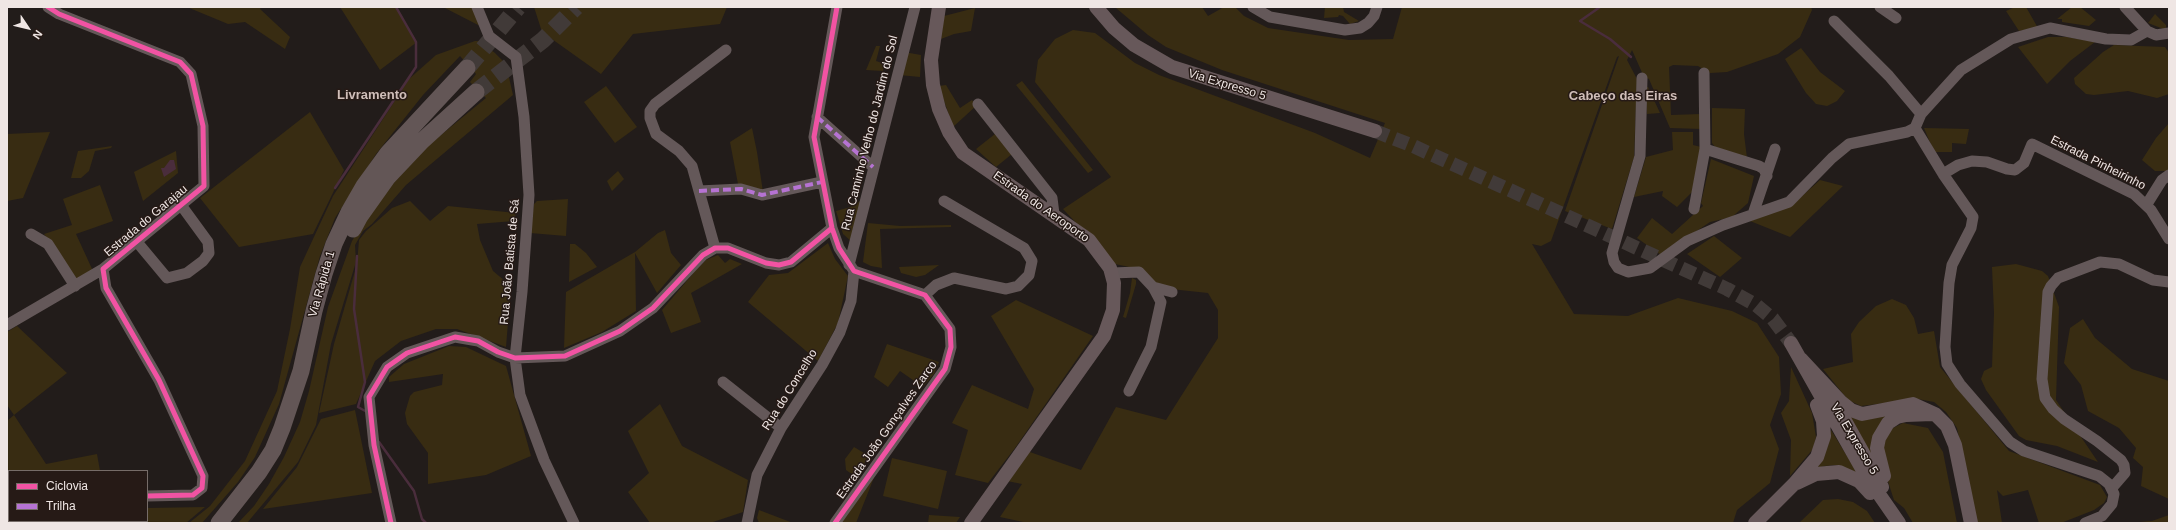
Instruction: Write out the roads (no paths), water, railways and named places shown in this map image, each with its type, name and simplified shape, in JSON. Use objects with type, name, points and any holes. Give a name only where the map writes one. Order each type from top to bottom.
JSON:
[{"type":"highway","name":"Via Rápida 1","points":[[219,523],[260,472],[273,450],[301,371],[314,310],[324,274],[334,244],[349,212],[364,186],[388,153],[467,68]]},
{"type":"highway","name":"Via Rápida 1","points":[[232,523],[268,477],[290,435],[303,397],[333,278],[344,249],[360,216],[375,193],[400,163],[476,92]]},
{"type":"main road","name":"Estrada do Aeroporto","points":[[939,7],[931,60],[933,85],[939,109],[949,132],[963,153],[1054,214],[1089,240],[1101,252],[1112,273],[1115,296],[1113,310],[1104,336],[972,523]]},
{"type":"main road","name":"Via Expresso 5","points":[[1096,7],[1114,28],[1134,45],[1172,67],[1375,131]]},
{"type":"main road","name":"Via Expresso 5","points":[[1791,344],[1801,359],[1865,474],[1899,523]]},
{"type":"main road","points":[[1801,359],[1841,402],[1851,410],[1862,414],[1913,404],[1935,414],[1947,426],[1955,445],[1971,523]]},
{"type":"main road","points":[[1755,523],[1794,484],[1817,457],[1824,436],[1823,421],[1801,359]]},
{"type":"main road","points":[[1899,523],[1878,456],[1879,438],[1888,423],[1897,418],[1906,415],[1935,414]]},
{"type":"main road","points":[[1794,484],[1816,474],[1828,471],[1849,475],[1859,481],[1899,523]]},
{"type":"street","name":"Estrada do Garajau","points":[[48,7],[59,14],[180,62],[191,74],[203,126],[204,186],[103,269],[106,288],[159,380],[203,476],[202,488],[193,495],[148,496]]},
{"type":"street","name":"Rua João Batista de Sá","points":[[477,7],[489,36],[516,57],[524,117],[529,195],[522,292],[515,358],[520,395],[544,460],[574,523]]},
{"type":"street","points":[[837,7],[814,137],[832,228],[840,248],[852,268],[925,295],[936,285],[954,278],[1006,289],[1018,286],[1029,275],[1032,261],[1024,248],[944,201]]},
{"type":"street","name":"Rua Caminho Velho do Jardim do Sol","points":[[852,268],[873,167],[915,7]]},
{"type":"street","points":[[1253,7],[1270,17],[1345,30],[1360,28],[1368,23],[1374,16],[1377,7]]},
{"type":"street","points":[[1880,7],[1896,18]]},
{"type":"street","points":[[2125,7],[2147,31],[2156,35],[2169,33]]},
{"type":"street","points":[[1834,21],[1889,76],[1921,114]]},
{"type":"street","points":[[1642,78],[1640,156],[1612,253],[1614,262],[1618,268],[1628,272],[1650,268],[1687,241],[1723,225],[1789,202],[1832,158],[1849,144],[1907,132],[1915,128],[1921,114],[1961,70],[2011,39],[2050,28],[2106,39],[2131,40],[2147,31]]},
{"type":"street","points":[[715,248],[692,166],[679,151],[656,134],[650,118],[650,111],[655,104],[726,50]]},
{"type":"street","points":[[1694,209],[1705,149],[1704,73]]},
{"type":"street","points":[[978,104],[1052,198],[1054,214]]},
{"type":"street","points":[[817,117],[873,167]]},
{"type":"street","points":[[1915,128],[1943,174],[1973,217],[1971,228],[1952,264],[1949,283],[1945,347],[1947,364],[1960,384],[2010,442],[2024,451],[2099,476],[2112,488],[2114,494],[2112,504],[2102,516],[2085,523]]},
{"type":"street","name":"Estrada Pinheirinho","points":[[1943,174],[1958,165],[1972,161],[1987,162],[2007,169],[2015,170],[2024,163],[2032,144],[2134,194],[2147,204],[2169,239]]},
{"type":"street","points":[[1705,149],[1759,166],[1764,169],[1766,176]]},
{"type":"street","points":[[1753,214],[1775,149]]},
{"type":"street","points":[[2147,204],[2162,180],[2169,175]]},
{"type":"street","points":[[699,191],[741,189],[762,195],[822,182]]},
{"type":"street","points":[[137,242],[167,278],[170,279],[187,273],[203,261],[209,254],[208,242],[181,205]]},
{"type":"street","points":[[391,523],[370,421],[369,397],[387,367],[407,353],[455,337],[478,341],[498,352],[515,358],[565,356],[620,331],[652,308],[703,254],[715,248],[728,248],[766,263],[779,266],[791,262],[832,228]]},
{"type":"street","points":[[30,234],[48,244],[75,286]]},
{"type":"street","points":[[2112,488],[2116,486],[2125,473],[2124,465],[2121,460],[2098,441],[2064,420],[2053,410],[2046,398],[2042,379],[2048,292],[2058,278],[2100,262],[2119,264],[2153,280],[2169,282]]},
{"type":"street","name":"Rua do Concelho","points":[[747,523],[757,475],[781,428],[822,365],[840,332],[851,301],[852,268]]},
{"type":"street","points":[[7,325],[103,269]]},
{"type":"street","points":[[1112,273],[1139,272],[1153,287],[1161,302],[1151,347],[1129,391]]},
{"type":"street","points":[[1153,287],[1172,292]]},
{"type":"street","name":"Estrada João Gonçalves Zarco","points":[[835,523],[944,369],[951,347],[950,329],[925,295]]},
{"type":"street","points":[[723,382],[781,428]]},
{"type":"waterway","points":[[335,188],[416,67],[416,42],[396,7]]},
{"type":"waterway","points":[[1600,7],[1580,21],[1610,39],[1631,57]]},
{"type":"waterway","points":[[357,256],[354,309],[365,382],[358,407],[367,412]]},
{"type":"waterway","points":[[379,442],[414,491],[422,519],[426,523]]},
{"type":"tunnel","points":[[467,68],[518,7]]},
{"type":"tunnel","points":[[476,92],[543,40],[576,7]]},
{"type":"tunnel","points":[[1375,131],[1413,146],[1727,289],[1756,305],[1773,319],[1791,343]]},
{"type":"district","name":"Livramento","points":[[372,95]]},
{"type":"district","name":"Cabeço das Eiras","points":[[1623,96]]}]
